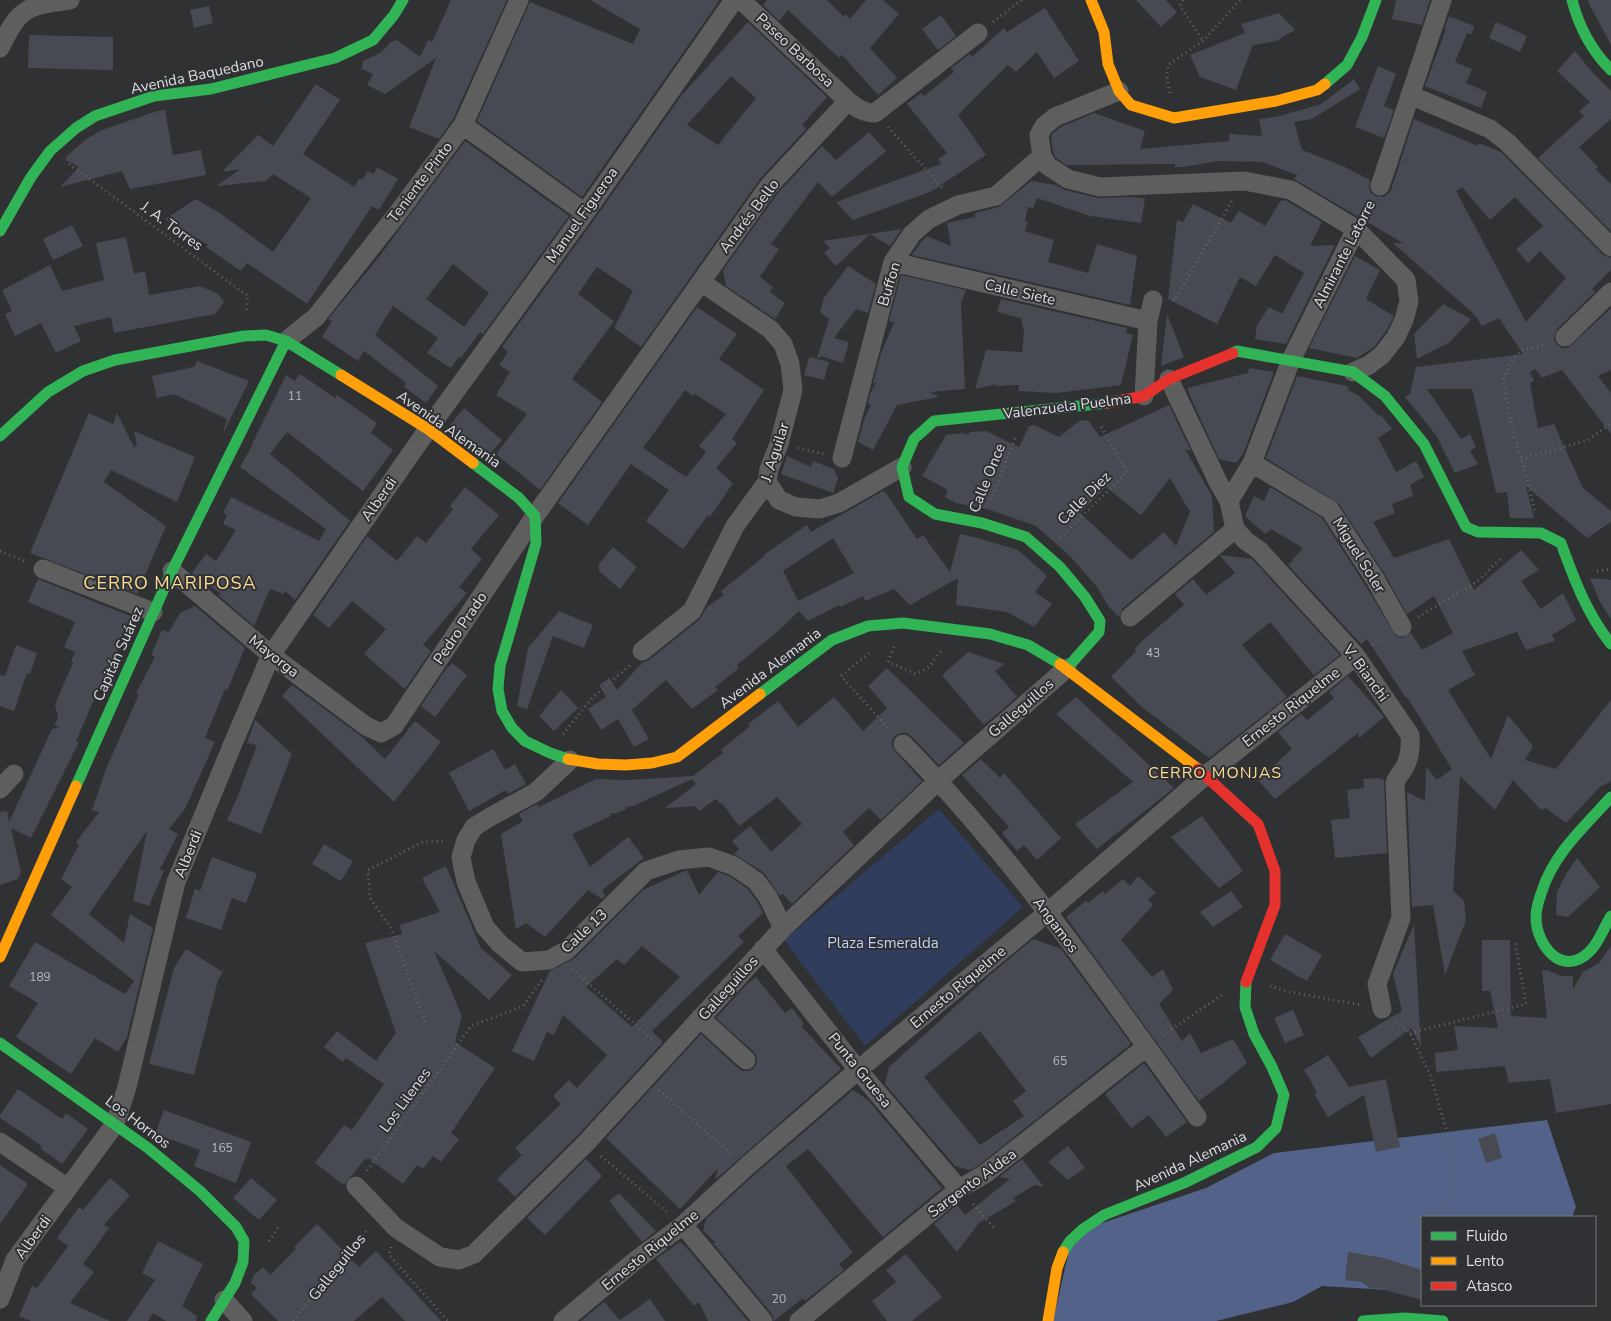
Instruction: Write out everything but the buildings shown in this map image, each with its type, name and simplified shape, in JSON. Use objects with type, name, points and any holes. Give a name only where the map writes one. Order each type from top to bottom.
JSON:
[{"type":"street","points":[[0,48],[9,29],[25,10],[40,4],[70,0]]},
{"type":"street","name":"Avenida Baquedano","points":[[0,231],[31,177],[50,151],[76,128],[95,116],[154,96],[211,89],[335,58],[373,40],[394,15],[403,0]]},
{"type":"street","name":"Teniente Pinto","points":[[286,341],[316,317],[398,213],[463,125],[519,0]]},
{"type":"street","name":"Manuel Figueroa","points":[[428,429],[585,212],[734,0]]},
{"type":"street","name":"Paseo Barbosa","points":[[741,0],[848,101]]},
{"type":"street","points":[[1091,0],[1104,32],[1108,64],[1119,91],[1132,105],[1174,118],[1276,101],[1317,90],[1347,65],[1362,37],[1376,0]]},
{"type":"street","name":"Almirante Latorre","points":[[1380,186],[1442,0]]},
{"type":"street","points":[[1572,0],[1578,22],[1604,63],[1611,70]]},
{"type":"street","points":[[848,101],[860,110],[875,113],[978,33]]},
{"type":"street","points":[[1119,91],[1055,117],[1044,126],[1039,135],[1042,156],[1048,166],[1068,179],[1100,187],[1244,181],[1291,190],[1356,229],[1406,280],[1409,301],[1404,320],[1396,337],[1382,355],[1368,365],[1353,372],[1385,396],[1424,444],[1466,527],[1478,532],[1541,533],[1561,543],[1579,595],[1602,634],[1611,644]]},
{"type":"street","points":[[1410,95],[1490,129],[1507,142],[1611,247]]},
{"type":"street","name":"Andrés Bello","points":[[535,516],[769,186],[848,101]]},
{"type":"street","points":[[463,125],[585,212]]},
{"type":"street","name":"Buffon","points":[[842,458],[893,262],[912,234],[929,219],[958,205],[996,196],[1042,156]]},
{"type":"street","name":"Almirante Latorre","points":[[1229,501],[1252,463],[1292,360],[1356,229]]},
{"type":"street","name":"Calle Siete","points":[[893,262],[1148,321]]},
{"type":"street","name":"J. Aguilar","points":[[642,651],[692,611],[735,526],[767,482],[769,469],[779,444],[793,390],[790,364],[784,344],[770,328],[702,282]]},
{"type":"street","points":[[1565,337],[1611,292]]},
{"type":"street","points":[[1144,396],[1148,321],[1153,300]]},
{"type":"street","name":"Avenida Alemania","points":[[0,436],[48,392],[83,371],[115,360],[244,336],[266,335],[286,341],[428,429],[519,498],[535,516],[536,543],[500,666],[498,689],[502,711],[512,728],[525,741],[550,753],[570,760],[626,765],[652,763],[677,757],[832,640],[868,626],[904,624],[990,634],[1028,646],[1067,668],[1206,775],[1258,824],[1275,870],[1275,905],[1246,979],[1245,1007],[1251,1025],[1284,1094],[1276,1128],[1258,1147],[1184,1183],[1104,1215],[1082,1229],[1070,1241],[1062,1254],[1057,1268],[1048,1321]]},
{"type":"street","name":"Capitán Suárez","points":[[0,957],[172,571],[286,341]]},
{"type":"street","name":"Valenzuela Puelma","points":[[902,467],[914,439],[934,421],[1112,402],[1144,396],[1169,379],[1237,351],[1353,372]]},
{"type":"street","points":[[1130,617],[1235,529],[1229,501],[1169,379]]},
{"type":"street","name":"Alberdi","points":[[0,1299],[15,1260],[116,1124],[127,1087],[176,882],[271,655],[428,429]]},
{"type":"street","name":"Miguel Soler","points":[[1252,463],[1330,510],[1375,579],[1402,627]]},
{"type":"street","points":[[767,482],[779,500],[796,507],[820,509],[839,504],[902,467],[909,496],[935,514],[982,523],[1026,537],[1060,567],[1085,597],[1100,621],[1099,632],[1067,668]]},
{"type":"street","name":"Pedro Prado","points":[[381,733],[394,726],[535,516]]},
{"type":"street","name":"V. Bianchi","points":[[1235,529],[1246,542],[1259,550],[1356,656],[1410,735],[1411,746],[1404,769],[1397,777],[1395,783],[1401,918],[1376,984],[1382,1009]]},
{"type":"street","points":[[43,569],[153,612]]},
{"type":"street","name":"Mayorga","points":[[172,571],[271,655],[366,726],[381,733]]},
{"type":"street","name":"Ernesto Riquelme","points":[[563,1321],[636,1260],[683,1225],[746,1167],[858,1070],[1048,912],[1206,775],[1356,656]]},
{"type":"street","name":"Galleguillos","points":[[356,1186],[392,1224],[440,1257],[458,1260],[474,1254],[586,1143],[783,928],[939,780],[1067,668]]},
{"type":"street","name":"Angamos","points":[[903,744],[939,780],[1048,912],[1197,1117]]},
{"type":"street","points":[[466,840],[474,828],[490,816],[536,792],[570,760]]},
{"type":"street","points":[[0,789],[14,774]]},
{"type":"street","points":[[1611,797],[1557,858],[1546,878],[1536,917],[1540,938],[1546,950],[1562,962],[1572,962],[1589,952],[1611,916]]},
{"type":"street","name":"Calle 13","points":[[466,840],[462,857],[466,882],[485,927],[500,944],[522,962],[549,960],[567,950],[646,871],[679,860],[709,856],[734,866],[756,881],[768,897],[783,928]]},
{"type":"street","name":"Punta Gruesa","points":[[763,949],[858,1070],[959,1189]]},
{"type":"street","points":[[700,1018],[746,1060]]},
{"type":"street","name":"Los Hornos","points":[[0,1043],[116,1124],[169,1164],[201,1191],[227,1217],[244,1240],[240,1269],[234,1284],[224,1300]]},
{"type":"street","name":"Sargento Aldea","points":[[799,1321],[959,1189],[985,1174],[1146,1047]]},
{"type":"street","points":[[0,1142],[68,1188]]},
{"type":"street","points":[[683,1225],[763,1321]]},
{"type":"street","points":[[211,1321],[224,1300],[243,1321]]},
{"type":"street","points":[[1363,1321],[1405,1318],[1443,1321]]},
{"type":"path","points":[[978,33],[1022,0]]},
{"type":"path","points":[[1183,0],[1180,6],[1202,41]]},
{"type":"path","points":[[1174,118],[1167,79],[1168,65],[1202,41],[1240,0]]},
{"type":"path","points":[[875,113],[958,205]]},
{"type":"path","name":"J. A. Torres","points":[[50,151],[248,296],[244,336]]},
{"type":"path","points":[[1153,300],[1175,300],[1244,181]]},
{"type":"path","points":[[1541,533],[1510,418],[1503,382],[1509,365],[1523,350],[1565,337]]},
{"type":"path","name":"Calle Diez","points":[[1044,554],[1126,472],[1088,404]]},
{"type":"path","name":"Calle Once","points":[[982,523],[1025,412]]},
{"type":"path","points":[[1521,459],[1588,440],[1611,423]]},
{"type":"path","points":[[779,444],[842,458]]},
{"type":"path","points":[[0,551],[43,569]]},
{"type":"path","points":[[1356,656],[1478,581],[1502,556],[1494,552]]},
{"type":"path","points":[[904,624],[888,662],[916,674],[929,667],[944,646],[951,628]]},
{"type":"path","points":[[876,647],[841,676],[903,744]]},
{"type":"path","points":[[550,753],[592,698],[638,659],[642,651]]},
{"type":"path","points":[[425,1022],[392,930],[370,898],[368,870],[423,842],[466,840]]},
{"type":"path","points":[[1410,1033],[1526,1004],[1513,933]]},
{"type":"path","points":[[558,956],[668,1054]]},
{"type":"path","name":"Los Lilenes","points":[[356,1186],[472,1026],[523,1006],[558,956]]},
{"type":"path","points":[[1146,1047],[1246,979],[1284,991],[1382,1009],[1410,1033],[1431,1077],[1452,1150],[1453,1188],[1446,1206],[1424,1216]]},
{"type":"path","points":[[646,1078],[746,1167]]},
{"type":"path","points":[[586,1143],[683,1225]]},
{"type":"path","points":[[959,1189],[996,1230]]},
{"type":"path","points":[[1413,1221],[1421,1217]]},
{"type":"path","points":[[392,1224],[389,1255],[448,1321]]},
{"type":"path","name":"Galleguillos","points":[[293,1321],[369,1228],[392,1224]]},
{"type":"green space","name":"Plaza Esmeralda","points":[[939,809],[1023,907],[865,1046],[784,940]]},
{"type":"shaded area","points":[[1547,1120],[1576,1207],[1572,1216],[1421,1216],[1421,1292],[1322,1286],[1293,1302],[1216,1321],[1053,1321],[1073,1233],[1206,1188],[1274,1153]]},
{"type":"traffic: fast","points":[[0,231],[31,177],[50,151],[76,128],[95,116],[154,96],[211,89],[335,58],[373,40],[394,15],[403,0]]},
{"type":"traffic: fast","points":[[1325,84],[1347,65],[1362,37],[1376,0]]},
{"type":"traffic: fast","points":[[1572,0],[1578,20],[1587,38],[1597,54],[1611,70]]},
{"type":"traffic: fast","points":[[0,436],[48,392],[83,371],[115,360],[244,336],[266,335],[286,341],[341,375]]},
{"type":"traffic: fast","points":[[76,786],[172,571],[286,341]]},
{"type":"traffic: fast","points":[[1233,353],[1237,351],[1353,372],[1385,396],[1424,444],[1466,527],[1478,532],[1541,533],[1561,543],[1588,608],[1602,633],[1611,644]]},
{"type":"traffic: fast","points":[[1067,668],[1099,632],[1100,621],[1085,597],[1060,567],[1026,537],[982,523],[935,514],[909,497],[902,467],[914,439],[934,421],[1107,403]]},
{"type":"traffic: fast","points":[[473,463],[519,498],[535,516],[536,543],[500,666],[498,689],[502,711],[512,728],[525,741],[568,759]]},
{"type":"traffic: fast","points":[[760,694],[832,640],[868,626],[903,623],[990,634],[1028,645],[1060,664]]},
{"type":"traffic: fast","points":[[1611,797],[1581,829],[1554,864],[1540,897],[1536,917],[1540,938],[1546,947],[1552,955],[1560,960],[1569,961],[1579,959],[1593,948],[1611,916]]},
{"type":"traffic: fast","points":[[1063,1252],[1070,1241],[1083,1229],[1104,1215],[1184,1183],[1257,1147],[1276,1128],[1284,1095],[1272,1067],[1254,1034],[1245,1007],[1246,982]]},
{"type":"traffic: fast","points":[[0,1043],[148,1148],[200,1191],[236,1227],[244,1241],[243,1262],[235,1283],[211,1321]]},
{"type":"traffic: fast","points":[[1363,1321],[1405,1318],[1443,1321]]},
{"type":"traffic: slow","points":[[1091,0],[1104,32],[1108,64],[1119,91],[1131,105],[1174,118],[1276,101],[1317,90],[1325,84]]},
{"type":"traffic: slow","points":[[341,375],[428,429],[473,463]]},
{"type":"traffic: slow","points":[[1060,664],[1198,769]]},
{"type":"traffic: slow","points":[[568,759],[598,764],[626,765],[652,763],[677,757],[760,694]]},
{"type":"traffic: slow","points":[[0,957],[76,786]]},
{"type":"traffic: slow","points":[[1048,1321],[1057,1268],[1063,1252]]},
{"type":"traffic: jam","points":[[1107,403],[1144,396],[1169,379],[1233,353]]},
{"type":"traffic: jam","points":[[1198,769],[1258,824],[1275,871],[1275,905],[1246,982]]},
{"type":"district","name":"CERRO MARIPOSA","points":[[170,583]]},
{"type":"district","name":"CERRO MONJAS","points":[[1215,772]]}]
